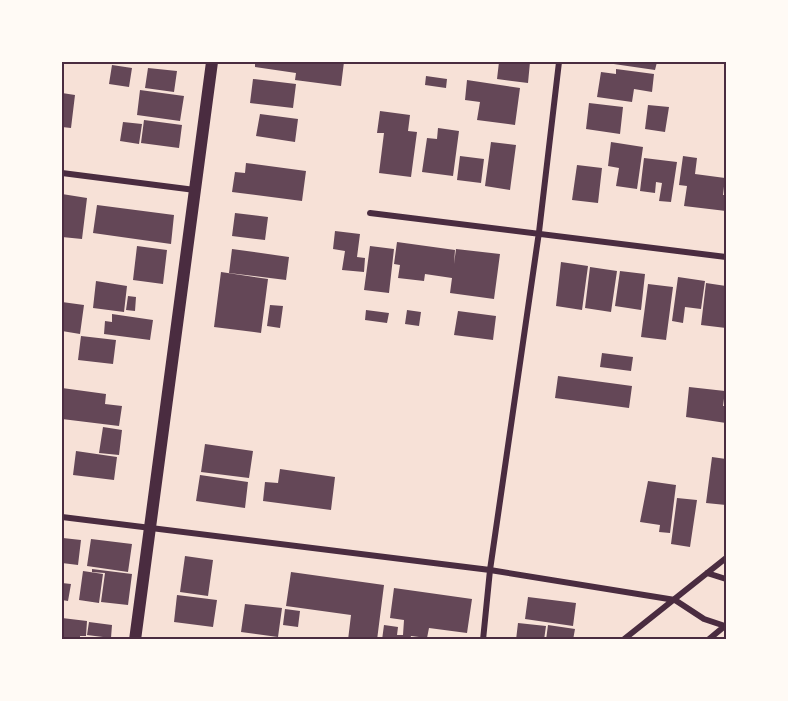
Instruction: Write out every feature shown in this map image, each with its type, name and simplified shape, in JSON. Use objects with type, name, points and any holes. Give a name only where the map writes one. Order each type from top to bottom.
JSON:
[{"type":"main road","points":[[135,639],[212,62]]},
{"type":"street","points":[[483,639],[490,570],[539,232],[559,62]]},
{"type":"street","points":[[62,174],[195,190]]},
{"type":"street","points":[[370,213],[539,232],[726,257]]},
{"type":"street","points":[[62,517],[490,570],[675,600],[704,619],[725,625]]},
{"type":"street","points":[[623,639],[726,558]]},
{"type":"street","points":[[707,573],[726,579]]},
{"type":"street","points":[[708,639],[725,625]]},
{"type":"building","points":[[255,62],[344,62],[341,86],[295,80],[296,73],[255,67]]},
{"type":"building","points":[[499,62],[530,62],[528,83],[497,79]]},
{"type":"building","points":[[600,62],[657,62],[655,70]]},
{"type":"building","points":[[112,65],[132,68],[129,87],[109,84]]},
{"type":"building","points":[[148,68],[177,71],[174,92],[145,88]]},
{"type":"building","points":[[616,69],[654,74],[652,92],[634,89],[632,102],[597,97],[601,72],[616,74]]},
{"type":"building","points":[[426,76],[447,79],[446,88],[425,85]]},
{"type":"building","points":[[253,79],[296,84],[293,108],[250,103]]},
{"type":"building","points":[[467,80],[520,88],[515,125],[477,120],[480,102],[465,100]]},
{"type":"building","points":[[140,90],[184,96],[180,121],[137,115]]},
{"type":"building","points":[[62,93],[75,95],[71,128],[62,127]]},
{"type":"building","points":[[589,103],[623,107],[620,134],[586,129]]},
{"type":"building","points":[[648,105],[669,107],[665,132],[645,129]]},
{"type":"building","points":[[380,111],[410,115],[408,131],[417,132],[411,177],[379,173],[384,133],[377,133]]},
{"type":"building","points":[[260,114],[298,119],[295,142],[256,136]]},
{"type":"building","points":[[144,120],[182,125],[179,148],[141,143]]},
{"type":"building","points":[[123,122],[142,124],[139,144],[120,141]]},
{"type":"building","points":[[438,128],[459,131],[453,176],[422,172],[427,138],[437,139]]},
{"type":"building","points":[[491,142],[516,145],[510,190],[485,186]]},
{"type":"building","points":[[611,142],[643,147],[637,189],[616,186],[619,168],[608,166]]},
{"type":"building","points":[[460,156],[484,159],[481,183],[457,180]]},
{"type":"building","points":[[683,156],[697,158],[695,174],[725,178],[723,195],[726,195],[726,211],[684,206],[687,186],[679,185]]},
{"type":"building","points":[[644,158],[677,162],[671,202],[659,201],[662,183],[656,182],[655,193],[640,191]]},
{"type":"building","points":[[246,163],[306,171],[302,201],[232,192],[235,172],[245,173]]},
{"type":"building","points":[[577,165],[602,168],[598,203],[572,200]]},
{"type":"building","points":[[62,194],[87,198],[82,239],[62,237]]},
{"type":"building","points":[[97,205],[174,215],[171,244],[93,233]]},
{"type":"building","points":[[235,213],[268,217],[265,240],[232,236]]},
{"type":"building","points":[[335,231],[360,234],[357,257],[365,258],[364,272],[342,270],[345,251],[333,249]]},
{"type":"building","points":[[397,242],[455,250],[454,264],[456,249],[500,254],[494,299],[450,293],[452,278],[425,274],[424,281],[398,278],[400,265],[394,264]]},
{"type":"building","points":[[137,246],[167,250],[163,284],[133,280]]},
{"type":"building","points":[[370,246],[394,249],[389,293],[364,290]]},
{"type":"building","points":[[232,249],[289,257],[286,280],[229,273]]},
{"type":"building","points":[[561,262],[588,266],[582,310],[556,306]]},
{"type":"building","points":[[590,267],[617,271],[611,312],[585,308]]},
{"type":"building","points":[[620,271],[645,274],[641,310],[615,306]]},
{"type":"building","points":[[221,272],[268,279],[261,333],[214,327]]},
{"type":"building","points":[[678,277],[705,281],[701,309],[685,307],[683,323],[672,321]]},
{"type":"building","points":[[96,281],[127,286],[124,312],[93,308]]},
{"type":"building","points":[[706,283],[726,286],[726,328],[701,325]]},
{"type":"building","points":[[648,284],[673,287],[666,340],[641,337]]},
{"type":"building","points":[[128,296],[136,297],[135,311],[126,310]]},
{"type":"building","points":[[62,302],[84,305],[80,334],[62,331]]},
{"type":"building","points":[[270,305],[283,306],[280,328],[267,326]]},
{"type":"building","points":[[366,310],[389,313],[387,323],[365,320]]},
{"type":"building","points":[[407,310],[421,312],[419,326],[405,324]]},
{"type":"building","points":[[458,311],[496,316],[493,340],[454,335]]},
{"type":"building","points":[[112,314],[153,320],[150,340],[104,334],[105,321],[112,322]]},
{"type":"building","points":[[81,336],[116,340],[113,364],[78,360]]},
{"type":"building","points":[[602,353],[633,357],[631,371],[600,367]]},
{"type":"building","points":[[558,376],[632,386],[629,408],[555,398]]},
{"type":"building","points":[[689,387],[725,391],[723,406],[726,406],[726,423],[686,417]]},
{"type":"building","points":[[62,388],[106,394],[105,404],[122,406],[119,426],[62,419]]},
{"type":"building","points":[[103,427],[122,430],[119,455],[99,453]]},
{"type":"building","points":[[205,444],[253,451],[249,478],[201,472]]},
{"type":"building","points":[[76,451],[117,457],[114,480],[73,475]]},
{"type":"building","points":[[712,457],[726,459],[726,505],[706,503]]},
{"type":"building","points":[[280,469],[335,477],[331,510],[263,501],[265,482],[278,483]]},
{"type":"building","points":[[200,475],[248,482],[245,508],[196,501]]},
{"type":"building","points":[[648,481],[676,485],[670,533],[659,532],[660,525],[640,522]]},
{"type":"building","points":[[677,498],[697,500],[690,547],[671,544]]},
{"type":"building","points":[[63,538],[81,540],[78,565],[62,563]]},
{"type":"building","points":[[91,539],[132,544],[128,572],[87,566]]},
{"type":"building","points":[[185,556],[213,560],[208,596],[180,592]]},
{"type":"building","points":[[92,569],[132,574],[128,605],[101,602],[105,573],[92,572]]},
{"type":"building","points":[[83,571],[103,574],[99,603],[79,600]]},
{"type":"building","points":[[291,572],[384,585],[377,640],[348,640],[351,615],[286,606]]},
{"type":"building","points":[[62,583],[71,584],[68,601],[62,600]]},
{"type":"building","points":[[394,588],[472,599],[467,633],[429,628],[427,638],[411,636],[410,640],[382,640],[384,625],[398,627],[397,635],[403,635],[404,620],[390,618]]},
{"type":"building","points":[[177,595],[217,600],[213,627],[174,622]]},
{"type":"building","points":[[528,597],[576,603],[573,626],[525,619]]},
{"type":"building","points":[[245,604],[282,608],[278,637],[241,632]]},
{"type":"building","points":[[285,609],[300,611],[298,627],[283,625]]},
{"type":"building","points":[[62,618],[87,621],[86,636],[80,636],[80,640],[62,640]]},
{"type":"building","points":[[89,622],[112,625],[111,638],[87,635]]},
{"type":"building","points":[[518,623],[546,626],[544,640],[516,640]]},
{"type":"building","points":[[548,625],[575,629],[573,640],[546,640]]}]
